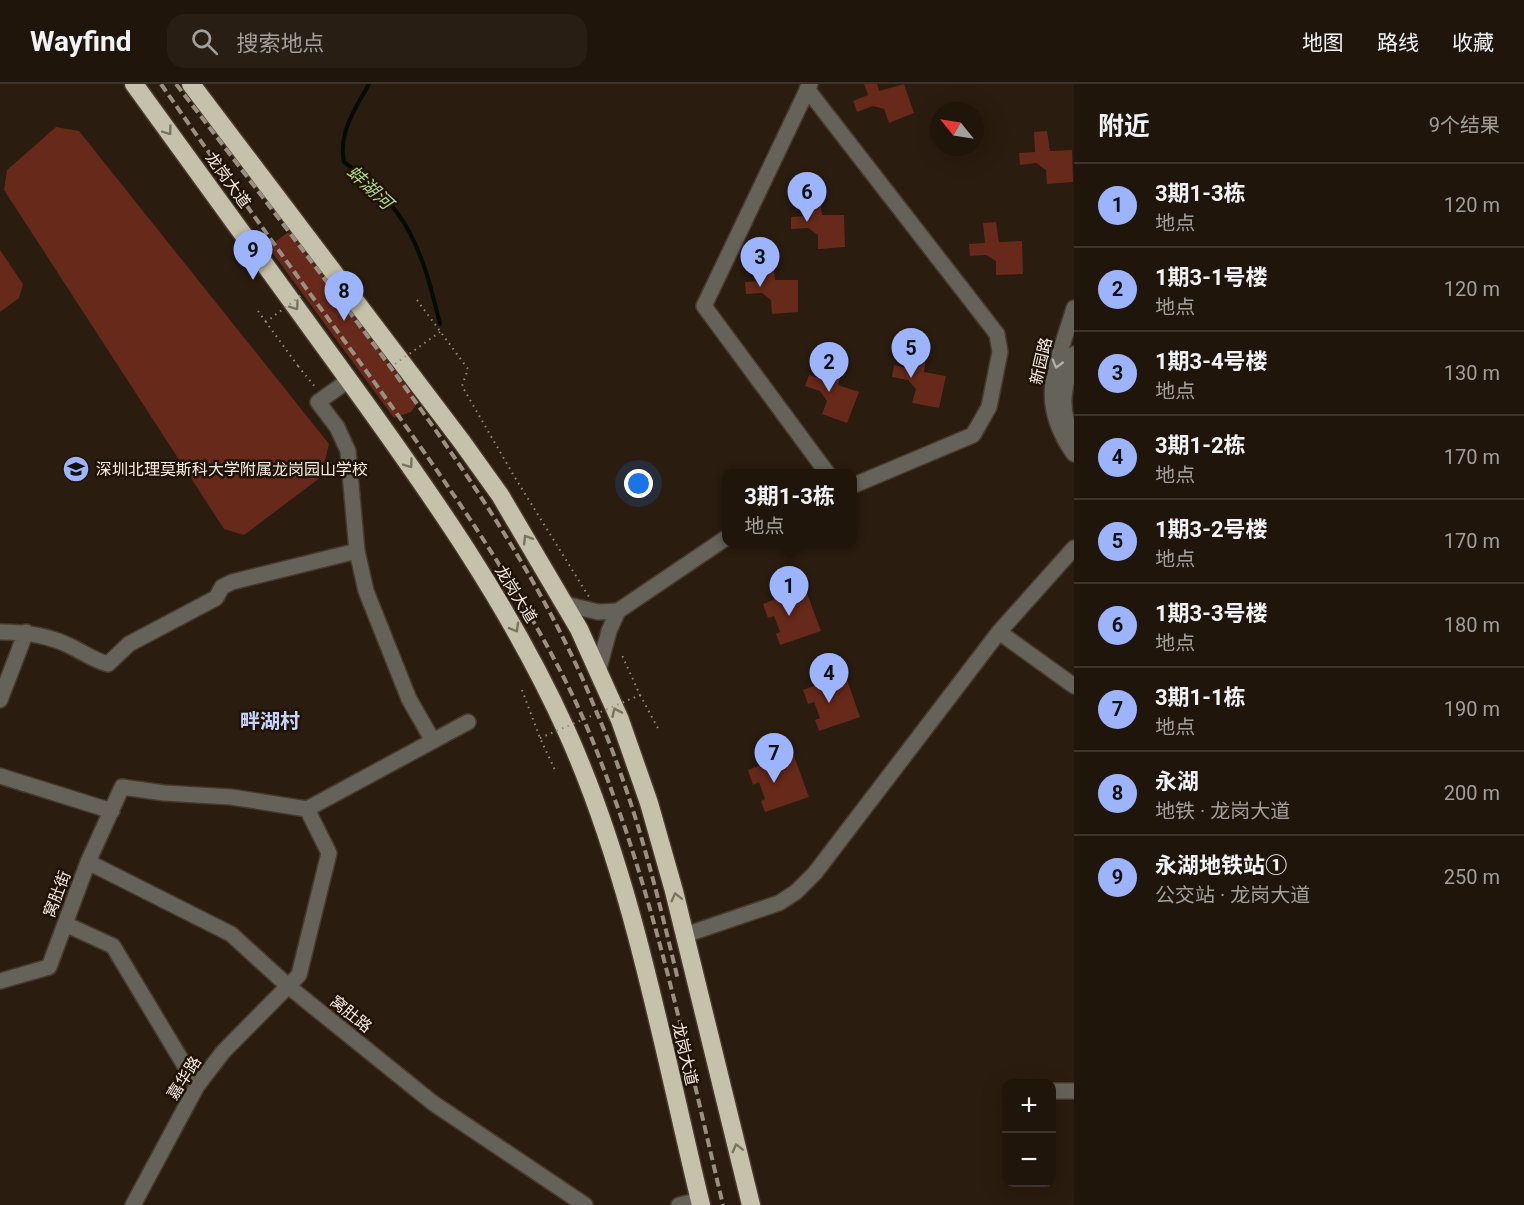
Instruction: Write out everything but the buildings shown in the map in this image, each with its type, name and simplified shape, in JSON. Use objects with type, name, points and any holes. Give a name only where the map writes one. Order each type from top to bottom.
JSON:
[{"type":"highway","name":"龙岗大道","points":[[134,84],[424,484],[515,628],[568,735],[616,866],[640,948],[700,1203]]},
{"type":"highway","name":"龙岗大道","points":[[191,84],[500,495],[579,629],[620,720],[649,803],[685,935],[751,1205]]},
{"type":"street","points":[[824,469],[704,306],[808,86],[997,334],[1000,352],[989,407],[973,435],[857,484]]},
{"type":"street","name":"新园路","points":[[1074,308],[1055,370],[1051,398],[1056,423],[1074,454]]},
{"type":"street","name":"新园路","points":[[1074,354],[1063,398],[1066,421],[1074,436]]},
{"type":"street","points":[[349,380],[318,402],[348,451],[357,551],[366,591],[410,699],[433,741]]},
{"type":"street","points":[[565,604],[598,612],[618,611],[722,541]]},
{"type":"street","points":[[685,935],[779,903],[796,892],[814,873],[999,632],[1074,548]]},
{"type":"street","points":[[0,632],[26,632],[68,645],[94,660],[108,664],[129,644],[216,598],[222,587],[232,582],[357,551]]},
{"type":"street","points":[[598,672],[609,631],[618,611]]},
{"type":"street","points":[[0,700],[26,632]]},
{"type":"street","points":[[999,632],[1074,686]]},
{"type":"street","points":[[307,809],[468,722]]},
{"type":"street","points":[[0,776],[112,811]]},
{"type":"street","name":"窝肚街","points":[[0,981],[49,967],[88,862],[122,787],[164,793],[231,797],[307,809]]},
{"type":"street","name":"嘉华路","points":[[133,1205],[197,1086],[224,1052],[299,975],[329,853],[307,809]]},
{"type":"street","name":"窝肚路","points":[[88,862],[231,934],[288,986],[433,1103],[585,1205]]},
{"type":"street","points":[[65,924],[113,946],[197,1086]]},
{"type":"street","points":[[1056,1091],[1074,1091]]},
{"type":"street","points":[[679,1205],[700,1203]]},
{"type":"path","points":[[266,321],[303,294]]},
{"type":"path","points":[[417,300],[468,369],[462,386],[514,476],[598,612]]},
{"type":"path","points":[[258,310],[324,398]]},
{"type":"path","points":[[395,364],[440,332]]},
{"type":"path","points":[[609,631],[660,732]]},
{"type":"path","points":[[522,690],[555,770]]},
{"type":"path","points":[[540,738],[640,694]]},
{"type":"waterway","name":"蚌湖河","points":[[369,84],[353,112],[346,131],[343,141],[344,162],[384,196],[410,232],[427,274],[440,324]]},
{"type":"railway","points":[[161,84],[412,434],[468,516],[520,599],[568,686],[606,774],[640,874],[678,1015],[723,1205]]},
{"type":"railway","points":[[176,84],[404,386],[461,467],[540,594],[584,682],[615,758],[644,847],[678,980]]},
{"type":"place","name":"1期3-3号楼","points":[[807,222]]},
{"type":"place","name":"永湖地铁站①","points":[[253,280]]},
{"type":"place","name":"1期3-4号楼","points":[[760,287]]},
{"type":"place","name":"永湖","points":[[344,321]]},
{"type":"place","name":"1期3-2号楼","points":[[911,378]]},
{"type":"place","name":"1期3-1号楼","points":[[829,392]]},
{"type":"place","name":"深圳北理莫斯科大学附属龙岗园山学校","points":[[76,469]]},
{"type":"place","name":"3期1-3栋","points":[[789,616]]},
{"type":"place","name":"3期1-2栋","points":[[829,703]]},
{"type":"place","name":"3期1-1栋","points":[[774,783]]},
{"type":"district","name":"畔湖村","points":[[270,721]]}]
